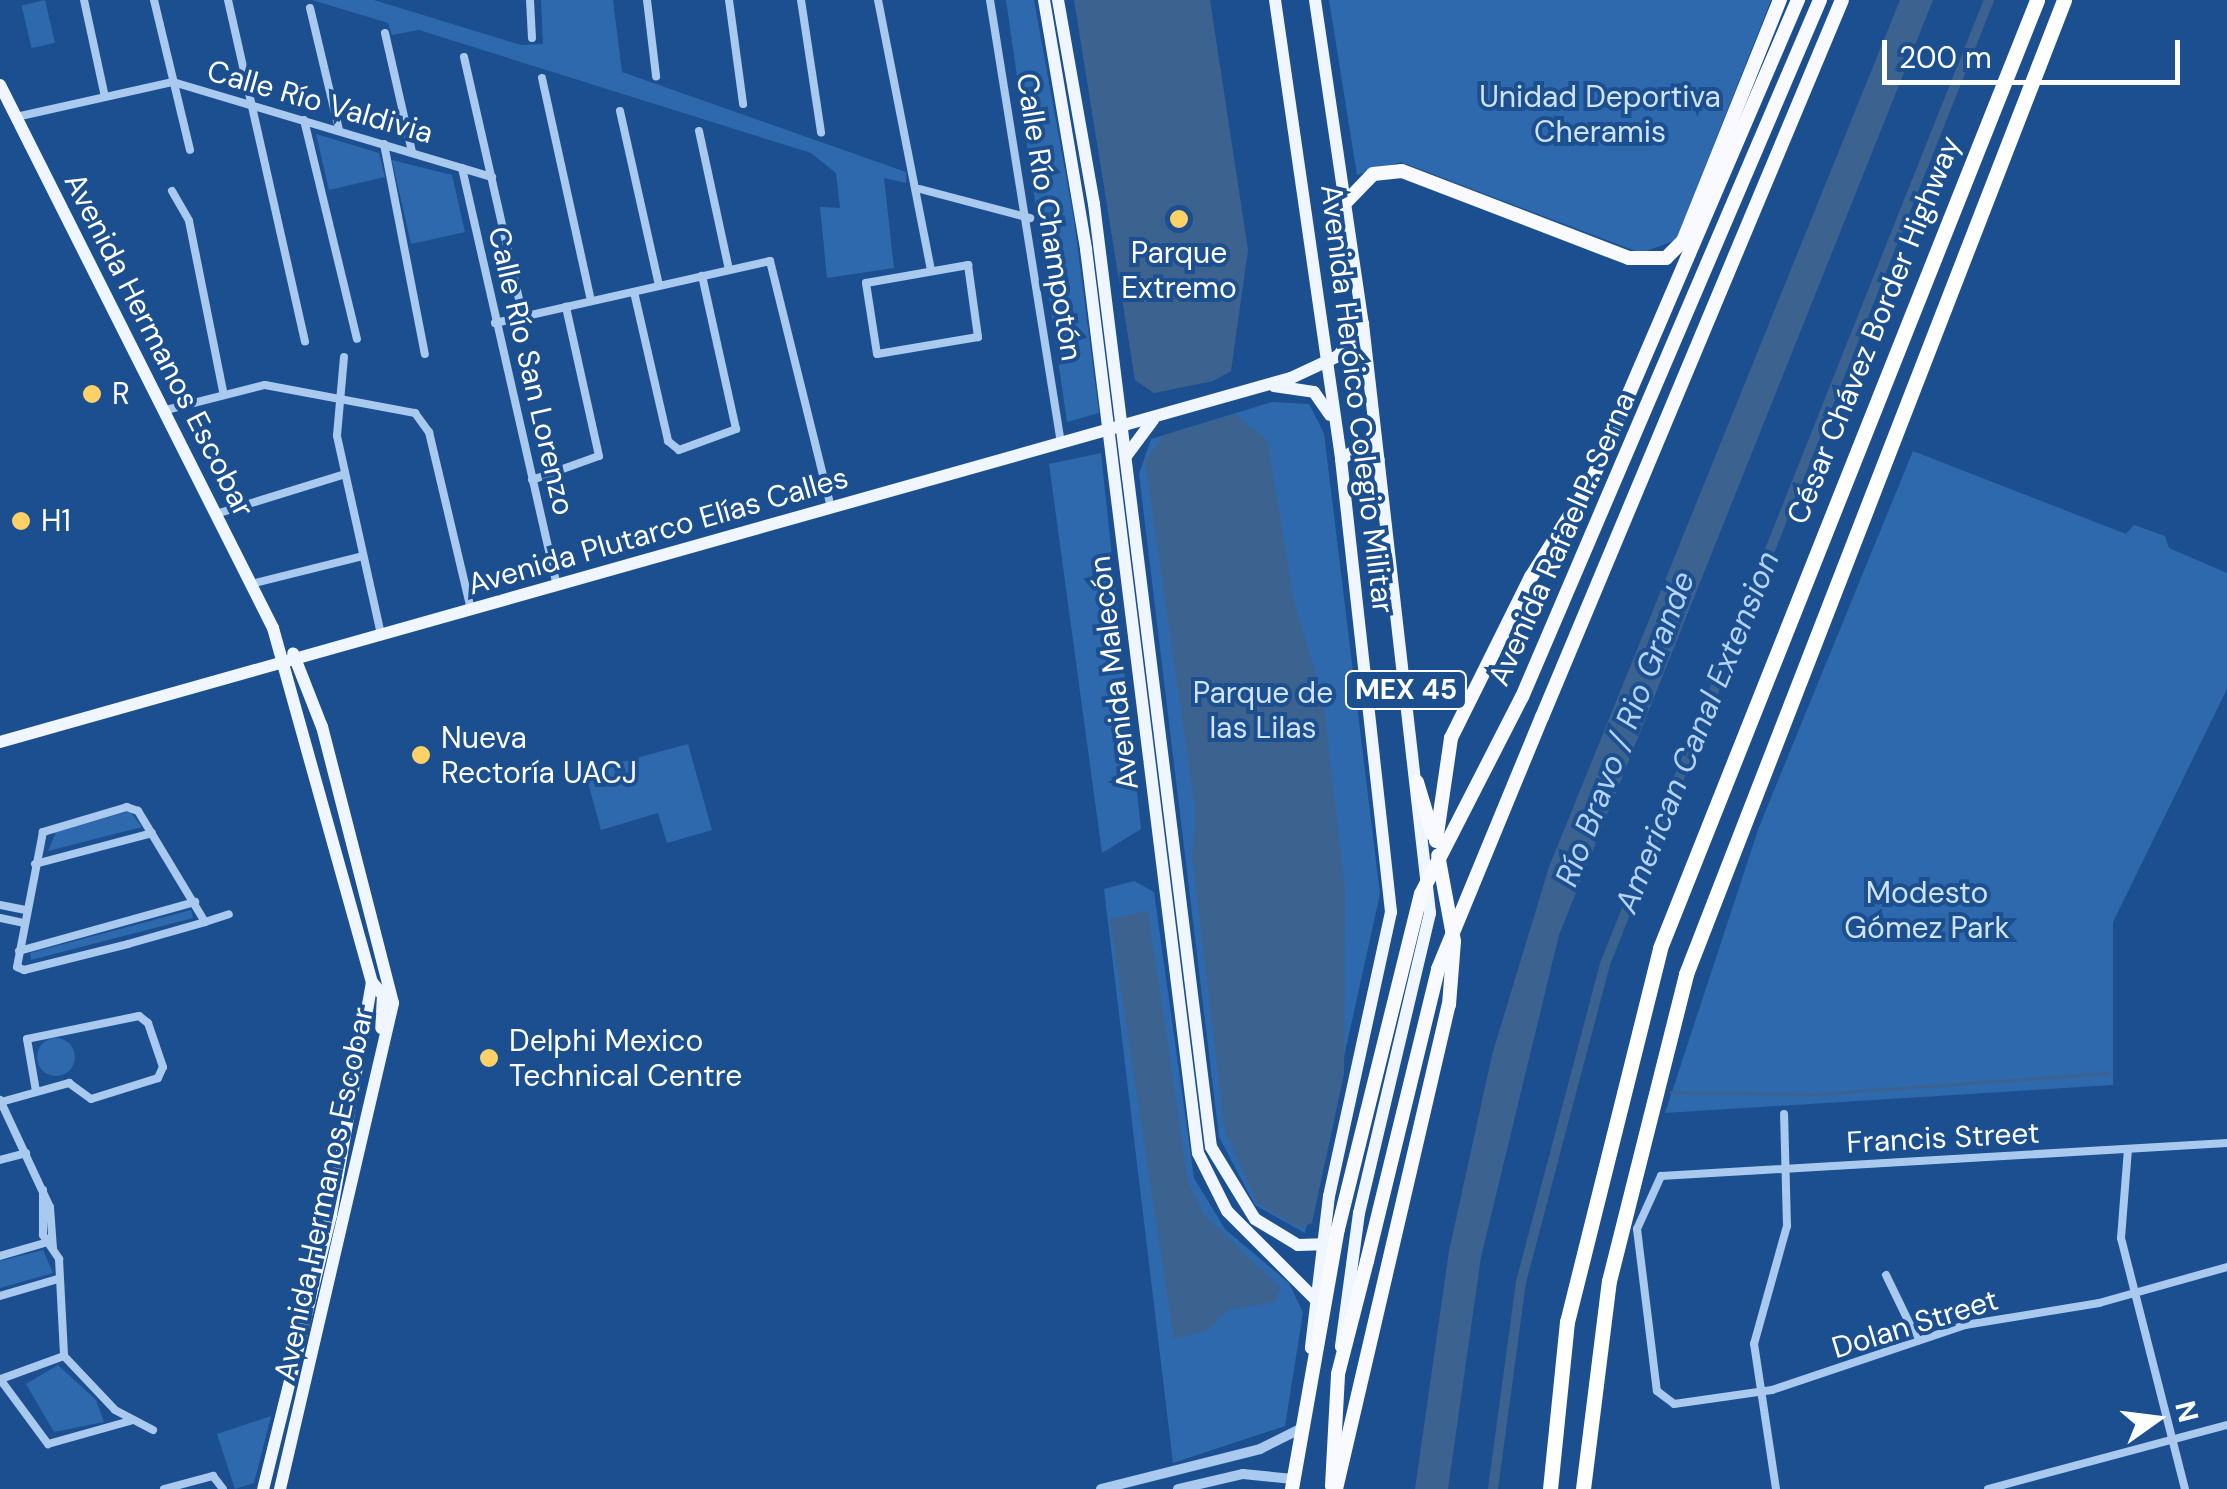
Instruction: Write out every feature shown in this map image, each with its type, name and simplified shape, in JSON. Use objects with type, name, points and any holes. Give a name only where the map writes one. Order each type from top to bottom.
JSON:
[{"type":"highway","points":[[1348,201],[1373,174],[1402,171],[1629,258],[1666,258],[1683,242],[1780,0]]},
{"type":"highway","points":[[1436,841],[1451,738],[1531,577],[1591,482],[1798,0]]},
{"type":"highway","name":"Avenida Rafael P. Serna","points":[[1305,1395],[1338,1228],[1421,894],[1522,697],[1820,0]]},
{"type":"highway","name":"Avenida Rafael P. Serna","points":[[1338,1374],[1438,969],[1842,0]]},
{"type":"highway","name":"César Chávez Border Highway","points":[[1550,1489],[1574,1288],[1660,948],[2037,0]]},
{"type":"highway","name":"César Chávez Border Highway","points":[[1583,1489],[1609,1281],[1686,974],[2064,0]]},
{"type":"highway","points":[[1334,1489],[1449,1005],[1454,941],[1436,841],[1417,782]]},
{"type":"highway","name":"MEX 45","points":[[1334,1489],[1338,1374]]},
{"type":"highway","name":"MEX 45","points":[[1292,1484],[1305,1395]]},
{"type":"main road","name":"Avenida Malecón","points":[[1044,0],[1115,427],[1126,458],[1212,1146],[1255,1219],[1298,1245],[1322,1244]]},
{"type":"main road","name":"Avenida Malecón","points":[[1058,0],[1115,427],[1198,1153],[1228,1211],[1314,1298]]},
{"type":"main road","name":"Avenida Heróico Colegio Militar","points":[[1275,0],[1341,459],[1392,912],[1322,1244],[1305,1395]]},
{"type":"main road","name":"Avenida Heróico Colegio Militar","points":[[1315,0],[1364,324],[1417,782],[1428,941],[1358,1213],[1338,1374]]},
{"type":"main road","name":"Avenida Hermanos Escobar","points":[[0,85],[291,660],[355,851],[393,1004],[280,1489]]},
{"type":"main road","points":[[1328,364],[1364,324]]},
{"type":"main road","name":"Avenida Plutarco Elías Calles","points":[[0,742],[1267,385],[1328,364]]},
{"type":"main road","points":[[1267,385],[1314,392],[1336,431]]},
{"type":"main road","points":[[1126,458],[1160,415]]},
{"type":"main road","points":[[1341,459],[1359,448],[1379,460]]},
{"type":"main road","name":"Avenida Hermanos Escobar","points":[[263,1489],[332,1215],[372,982],[291,660]]},
{"type":"main road","points":[[318,775],[344,847],[355,851]]},
{"type":"main road","points":[[372,982],[384,1005],[372,1098]]},
{"type":"street","points":[[84,0],[105,97]]},
{"type":"street","points":[[154,0],[190,150]]},
{"type":"street","points":[[228,0],[305,341]]},
{"type":"street","points":[[530,0],[532,38]]},
{"type":"street","points":[[646,0],[656,76]]},
{"type":"street","points":[[729,0],[743,104]]},
{"type":"street","points":[[801,0],[821,132]]},
{"type":"street","points":[[878,0],[920,189],[931,270]]},
{"type":"street","name":"Calle Río Champotón","points":[[990,0],[1030,218],[1060,442]]},
{"type":"street","points":[[310,8],[338,130]]},
{"type":"street","points":[[385,34],[412,152]]},
{"type":"street","name":"Calle Río San Lorenzo","points":[[464,58],[523,317]]},
{"type":"street","points":[[542,78],[591,301]]},
{"type":"street","name":"Calle Río Valdivia","points":[[16,117],[173,82],[492,177]]},
{"type":"street","points":[[620,111],[659,286]]},
{"type":"street","points":[[304,120],[357,339]]},
{"type":"street","points":[[699,131],[729,270]]},
{"type":"street","points":[[384,144],[425,354]]},
{"type":"street","name":"Calle Río San Lorenzo","points":[[462,168],[557,585]]},
{"type":"street","points":[[920,189],[1030,218]]},
{"type":"street","points":[[172,191],[189,221],[223,391]]},
{"type":"street","points":[[496,323],[772,263],[832,507]]},
{"type":"street","points":[[968,265],[978,337],[878,354],[866,283],[931,270],[968,265]]},
{"type":"street","points":[[634,292],[668,441],[680,450],[731,437],[736,422],[702,276]]},
{"type":"street","points":[[532,480],[595,464],[599,450],[566,307]]},
{"type":"street","points":[[344,357],[338,398],[345,474],[382,634]]},
{"type":"street","points":[[166,410],[223,391],[265,385],[408,410],[426,425],[471,609]]},
{"type":"street","points":[[216,514],[345,474]]},
{"type":"street","points":[[251,584],[363,556]]},
{"type":"street","points":[[205,922],[132,807],[88,816],[43,832],[18,951],[24,970],[205,922],[229,914]]},
{"type":"street","points":[[34,864],[152,833]]},
{"type":"street","points":[[18,951],[195,902]]},
{"type":"street","points":[[0,905],[26,910]]},
{"type":"street","points":[[0,918],[24,923]]},
{"type":"street","points":[[36,1091],[27,1039],[139,1016],[148,1023],[163,1067],[158,1078],[90,1099],[73,1083],[1,1101],[43,1190],[58,1279],[64,1356],[130,1421],[153,1430]]},
{"type":"street","points":[[1776,1489],[1758,1393],[1754,1332],[1787,1226],[1784,1114]]},
{"type":"street","name":"Francis Street","points":[[1674,1404],[1657,1391],[1637,1256],[1641,1209],[1661,1176],[2227,1143]]},
{"type":"street","points":[[2128,1149],[2120,1215],[2133,1294],[2184,1489]]},
{"type":"street","points":[[0,1160],[26,1153]]},
{"type":"street","points":[[0,1256],[51,1244]]},
{"type":"street","name":"Dolan Street","points":[[1674,1404],[1758,1393],[1918,1341],[2133,1294],[2227,1267]]},
{"type":"street","points":[[1886,1276],[1918,1341]]},
{"type":"street","points":[[0,1296],[58,1279]]},
{"type":"street","points":[[48,1444],[0,1379],[64,1356]]},
{"type":"street","points":[[48,1444],[130,1421]]},
{"type":"street","points":[[1988,1489],[2227,1426]]},
{"type":"street","points":[[1101,1489],[1260,1449],[1300,1430]]},
{"type":"street","points":[[43,1458],[48,1444]]},
{"type":"street","points":[[1178,1489],[1257,1473],[1292,1484]]},
{"type":"street","points":[[164,1489],[210,1476],[222,1489]]},
{"type":"green space","points":[[45,0],[55,43],[32,48],[22,5]]},
{"type":"green space","points":[[312,0],[374,0],[521,45],[543,44],[541,0],[613,0],[622,72],[906,172],[906,183],[884,178],[894,268],[827,278],[820,207],[840,208],[836,173],[811,153],[419,30],[392,35],[388,23]]},
{"type":"green space","points":[[1006,0],[1034,0],[1074,220],[1099,413],[1067,422]]},
{"type":"green space","name":"Unidad Deportiva Cheramis","points":[[1329,0],[1771,0],[1676,240],[1641,253],[1401,162],[1357,175]]},
{"type":"green space","points":[[316,134],[379,153],[385,177],[329,190]]},
{"type":"green space","points":[[392,160],[452,175],[465,232],[411,244]]},
{"type":"green space","name":"Parque de las Lilas","points":[[1272,402],[1309,404],[1324,433],[1380,894],[1305,1233],[1255,1205],[1219,1137],[1139,474],[1151,439]]},
{"type":"green space","name":"Modesto Gómez Park","points":[[1913,451],[2126,534],[2134,525],[2165,536],[2169,548],[2227,573],[2227,689],[2113,922],[2113,1085],[1665,1113],[1759,827]]},
{"type":"green space","points":[[1101,453],[1141,829],[1102,853],[1049,464]]},
{"type":"green space","points":[[688,744],[712,830],[667,843],[658,813],[601,830],[585,772]]},
{"type":"green space","points":[[130,811],[142,827],[48,851],[56,832]]},
{"type":"green space","points":[[1134,881],[1154,892],[1194,1178],[1225,1229],[1289,1283],[1303,1313],[1285,1426],[1173,1463],[1104,889]]},
{"type":"green space","points":[[191,910],[193,918],[31,960],[30,953]]},
{"type":"green space","points":[[56,1038],[69,1044],[75,1057],[69,1070],[56,1076],[43,1070],[37,1057],[43,1044]]},
{"type":"green space","points":[[43,1250],[53,1273],[0,1288],[0,1261]]},
{"type":"green space","points":[[58,1365],[96,1400],[104,1422],[54,1432],[26,1384]]},
{"type":"green space","points":[[271,1416],[254,1483],[235,1489],[217,1434]]},
{"type":"water","name":"Parque Extremo","points":[[1074,0],[1210,0],[1248,250],[1231,371],[1213,381],[1154,393],[1135,380]]},
{"type":"water","name":"Río Bravo / Rio Grande","points":[[1900,0],[1933,0],[1559,935],[1481,1257],[1448,1489],[1415,1489],[1449,1251],[1492,1055],[1549,867]]},
{"type":"water","name":"Parque de las Lilas","points":[[1236,414],[1268,442],[1293,597],[1323,699],[1345,890],[1344,1074],[1312,1223],[1300,1228],[1258,1204],[1225,1132],[1192,855],[1196,813],[1145,461],[1164,435]]},
{"type":"water","points":[[1148,911],[1188,1181],[1204,1215],[1280,1287],[1275,1302],[1228,1310],[1206,1331],[1174,1339],[1110,919]]},
{"type":"waterway","name":"American Canal Extension","points":[[1493,1489],[1521,1282],[1605,964],[1989,0]]},
{"type":"waterway","points":[[1671,1092],[1817,1094],[2108,1073]]},
{"type":"place","name":"Parque Extremo","points":[[1179,219]]},
{"type":"place","name":"R","points":[[92,394]]},
{"type":"place","name":"H1","points":[[21,521]]},
{"type":"place","name":"Nueva Rectoría UACJ","points":[[421,755]]},
{"type":"place","name":"Delphi Mexico Technical Centre","points":[[489,1058]]}]
